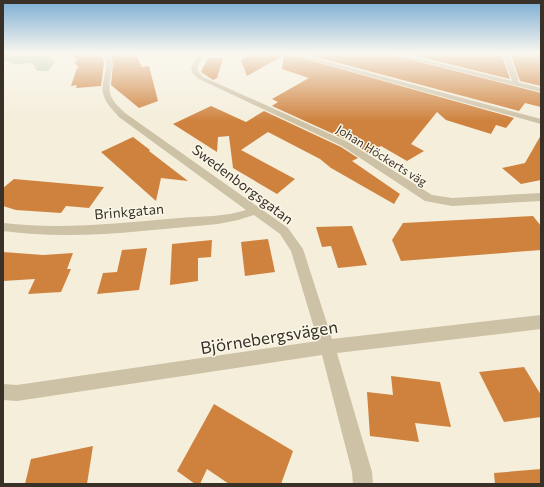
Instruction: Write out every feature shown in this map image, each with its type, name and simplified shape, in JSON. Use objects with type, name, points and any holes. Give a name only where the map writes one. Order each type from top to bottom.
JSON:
[{"type":"street","name":"Swedenborgsgatan","points":[[108,76],[106,92],[111,104],[122,115],[284,231],[298,249],[356,449],[362,472],[363,484]]},
{"type":"street","name":"Johan Höckerts väg","points":[[199,76],[345,144],[429,198],[441,201],[470,201],[541,197]]},
{"type":"street","points":[[371,76],[541,122]]},
{"type":"street","points":[[484,76],[541,90]]},
{"type":"street","points":[[514,76],[515,83]]},
{"type":"street","name":"Brinkgatan","points":[[3,227],[64,231],[110,229],[228,218],[256,210]]},
{"type":"street","name":"Björnebergsvägen","points":[[3,392],[17,393],[326,347],[541,322]]},
{"type":"building","points":[[74,76],[102,76],[101,86],[76,88],[77,85],[71,86]]},
{"type":"building","points":[[112,76],[152,76],[158,101],[139,108],[111,85]]},
{"type":"building","points":[[207,76],[218,76],[217,78],[213,80]]},
{"type":"building","points":[[302,76],[364,76],[514,118],[506,128],[496,125],[491,134],[446,120],[437,112],[411,144],[424,151],[407,161],[381,146],[368,153],[349,141],[272,106],[278,102],[272,99],[309,78]]},
{"type":"building","points":[[386,76],[474,76],[541,93],[541,107],[525,103],[519,111]]},
{"type":"building","points":[[497,76],[509,76],[510,79]]},
{"type":"building","points":[[518,76],[541,76],[541,86],[520,81]]},
{"type":"building","points":[[211,106],[246,122],[264,111],[341,147],[358,158],[352,161],[400,194],[394,204],[331,168],[320,159],[268,132],[241,150],[295,179],[277,194],[233,168],[229,136],[218,137],[217,152],[173,124]]},
{"type":"building","points":[[541,135],[541,180],[521,184],[502,168],[525,163]]},
{"type":"building","points":[[133,137],[188,181],[161,178],[156,201],[101,152]]},
{"type":"building","points":[[14,179],[104,187],[89,208],[66,206],[61,213],[16,210],[3,206],[3,188]]},
{"type":"building","points":[[533,216],[541,226],[541,250],[401,261],[392,240],[403,223]]},
{"type":"building","points":[[352,226],[367,265],[338,268],[331,246],[322,247],[316,227]]},
{"type":"building","points":[[268,239],[275,272],[245,276],[241,242]]},
{"type":"building","points":[[212,240],[211,257],[198,258],[198,281],[170,285],[172,244]]},
{"type":"building","points":[[147,248],[139,290],[97,294],[103,273],[117,272],[122,250]]},
{"type":"building","points":[[3,252],[43,255],[73,253],[67,269],[71,269],[61,292],[28,294],[35,279],[3,281]]},
{"type":"building","points":[[524,367],[541,395],[541,417],[504,422],[479,372]]},
{"type":"building","points":[[391,376],[440,382],[451,427],[415,423],[419,442],[370,436],[367,392],[393,395]]},
{"type":"building","points":[[214,404],[293,451],[281,484],[229,484],[207,469],[200,484],[195,484],[177,471]]},
{"type":"building","points":[[93,446],[87,484],[25,484],[31,459]]},
{"type":"building","points":[[541,469],[541,484],[495,484],[494,473]]}]
